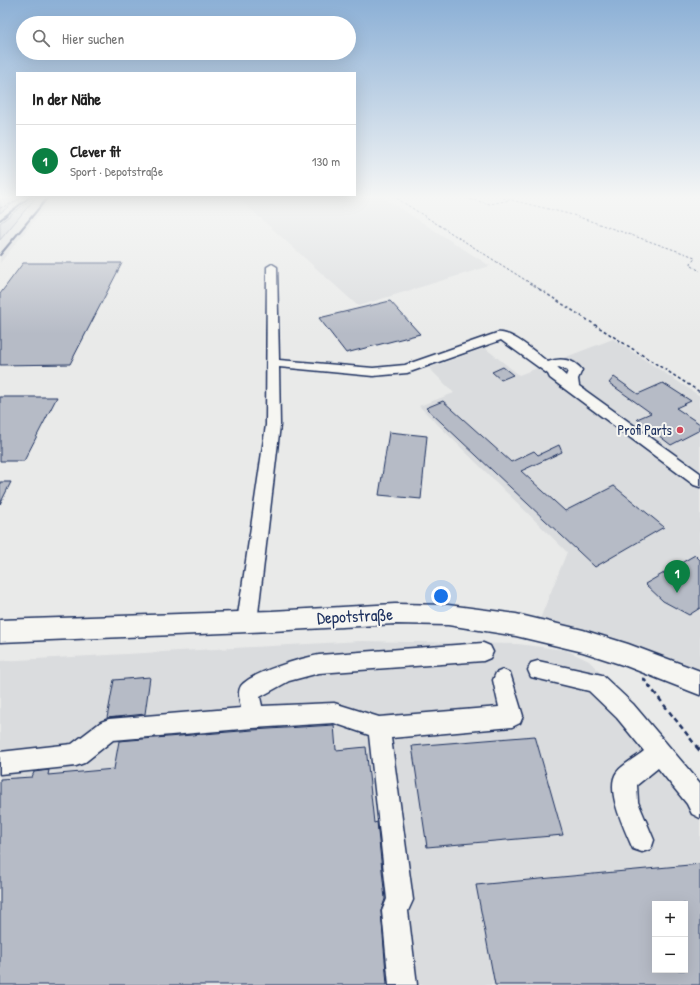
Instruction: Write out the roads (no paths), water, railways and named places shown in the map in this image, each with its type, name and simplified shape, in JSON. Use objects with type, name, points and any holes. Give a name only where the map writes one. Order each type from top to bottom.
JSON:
[{"type":"main road","name":"Depotstraße","points":[[0,631],[415,614],[473,618],[516,625],[583,641],[628,655],[700,683]]},
{"type":"street","points":[[247,622],[273,425],[272,267]]},
{"type":"street","points":[[272,363],[373,372],[407,369],[501,336],[508,339],[552,371],[550,367],[557,363],[570,366],[574,370],[571,379],[572,387],[700,481]]},
{"type":"street","points":[[253,717],[249,693],[271,680],[304,666],[483,652]]},
{"type":"street","points":[[538,670],[595,682],[625,711],[696,796],[700,806]]},
{"type":"street","points":[[0,763],[76,755],[109,730],[253,717],[334,713],[379,728],[512,716],[503,680]]},
{"type":"street","points":[[379,728],[400,900],[395,911],[403,985]]},
{"type":"street","points":[[642,840],[626,802],[625,780],[660,753]]},
{"type":"railway","points":[[0,255],[11,242]]},
{"type":"place","name":"Profi Parts","points":[[680,430]]},
{"type":"place","name":"Clever fit","points":[[677,593]]}]
